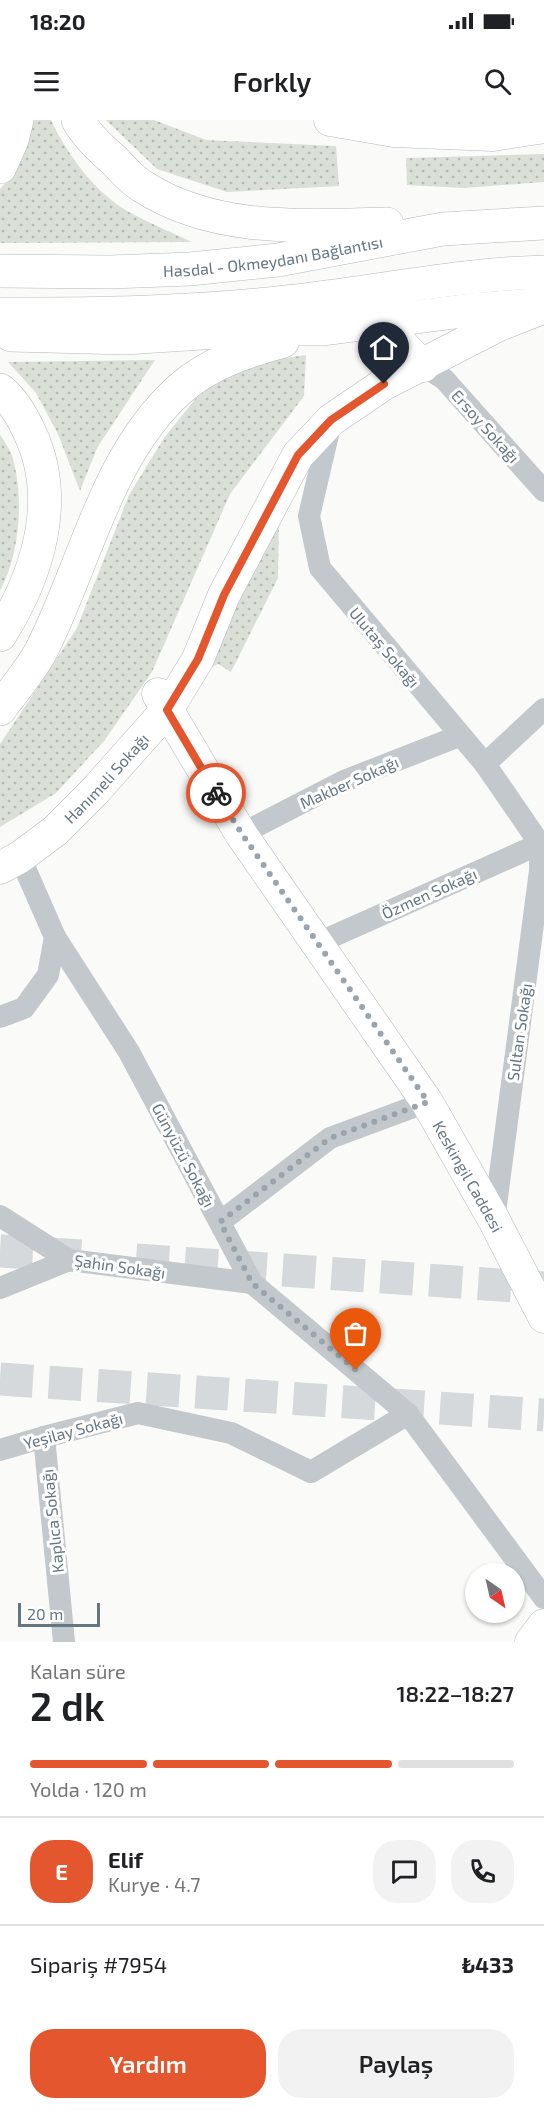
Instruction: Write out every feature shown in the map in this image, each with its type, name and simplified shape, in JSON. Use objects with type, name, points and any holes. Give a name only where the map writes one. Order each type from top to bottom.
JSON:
[{"type":"highway","points":[[0,167],[12,140],[17,120]]},
{"type":"highway","points":[[78,120],[109,157],[140,185],[175,205],[214,217],[306,226],[398,224],[443,229]]},
{"type":"highway","name":"Hasdal - Okmeydanı Bağlantısı","points":[[0,271],[110,272],[190,269],[278,260],[443,229],[544,223]]},
{"type":"highway","points":[[0,314],[143,314],[209,309],[452,280],[544,272]]},
{"type":"highway","points":[[0,334],[125,338],[265,329],[323,329],[471,310],[544,306]]},
{"type":"highway","points":[[0,709],[39,655],[122,465],[150,423],[181,388],[210,369],[236,356],[323,329]]},
{"type":"highway","points":[[0,390],[23,418],[37,448],[45,483],[46,520],[16,609],[0,635]]},
{"type":"main road","points":[[330,120],[394,131],[422,126],[494,135],[544,127]]},
{"type":"main road","points":[[380,322],[414,358],[544,306]]},
{"type":"main road","name":"Hanımeli Sokağı","points":[[8,853],[55,831],[94,792],[162,700],[198,659],[224,595],[298,455],[331,420],[384,384],[414,358]]},
{"type":"main road","name":"Hanımeli Sokağı","points":[[162,700],[269,477],[304,427],[323,408],[414,358]]},
{"type":"main road","name":"Keskingil Caddesi","points":[[162,700],[242,834],[428,1102],[494,1220],[544,1317]]},
{"type":"main road","points":[[531,1642],[544,1625]]},
{"type":"street","name":"Ersoy Sokağı","points":[[414,358],[444,379],[544,491]]},
{"type":"street","name":"Ulutaş Sokağı","points":[[331,420],[309,516],[320,568],[459,736],[485,764],[543,844]]},
{"type":"street","points":[[485,764],[544,709]]},
{"type":"street","name":"Makber Sokağı","points":[[242,834],[344,781],[459,736]]},
{"type":"street","name":"Özmen Sokağı","points":[[318,943],[543,844]]},
{"type":"street","name":"Sultan Sokağı","points":[[494,1220],[543,844]]},
{"type":"street","name":"Günyüzü Sokağı","points":[[8,853],[55,937],[129,1052],[252,1283],[408,1414],[544,1598]]},
{"type":"street","points":[[0,1017],[24,1008],[48,975],[55,937]]},
{"type":"street","points":[[220,1222],[330,1138],[428,1102]]},
{"type":"street","name":"Şahin Sokağı","points":[[0,1216],[69,1260],[252,1283]]},
{"type":"street","points":[[0,1288],[69,1260]]},
{"type":"street","name":"Yeşilay Sokağı","points":[[0,1450],[138,1413],[231,1433],[311,1472],[408,1414]]},
{"type":"street","name":"Kaplıca Sokağı","points":[[44,1437],[64,1642]]},
{"type":"shaded area","points":[[29,120],[51,120],[83,172],[117,204],[192,242],[0,243],[0,189],[6,182]]},
{"type":"shaded area","points":[[106,120],[154,120],[206,140],[336,146],[339,186],[227,192],[157,169]]},
{"type":"shaded area","points":[[544,154],[544,182],[464,188],[407,185],[406,158]]},
{"type":"shaded area","points":[[306,355],[304,396],[230,494],[152,672],[104,741],[56,793],[0,827],[0,744],[77,628],[129,495],[164,438],[196,398],[228,373],[272,360]]},
{"type":"shaded area","points":[[155,360],[97,448],[80,491],[58,434],[36,393],[8,362]]},
{"type":"shaded area","points":[[0,434],[13,459],[19,508],[16,543],[7,576],[0,591]]},
{"type":"shaded area","points":[[279,512],[278,578],[231,672],[218,664],[203,672]]},
{"type":"tunnel","points":[[0,1251],[81,1256]]},
{"type":"tunnel","points":[[136,1260],[544,1288]]},
{"type":"tunnel","points":[[0,1379],[544,1415]]},
{"type":"way so far","points":[[216,793],[428,1102],[330,1138],[220,1222],[252,1283],[356,1370]]},
{"type":"route","points":[[216,793],[167,710],[198,659],[224,595],[298,455],[331,420],[384,384]]}]
